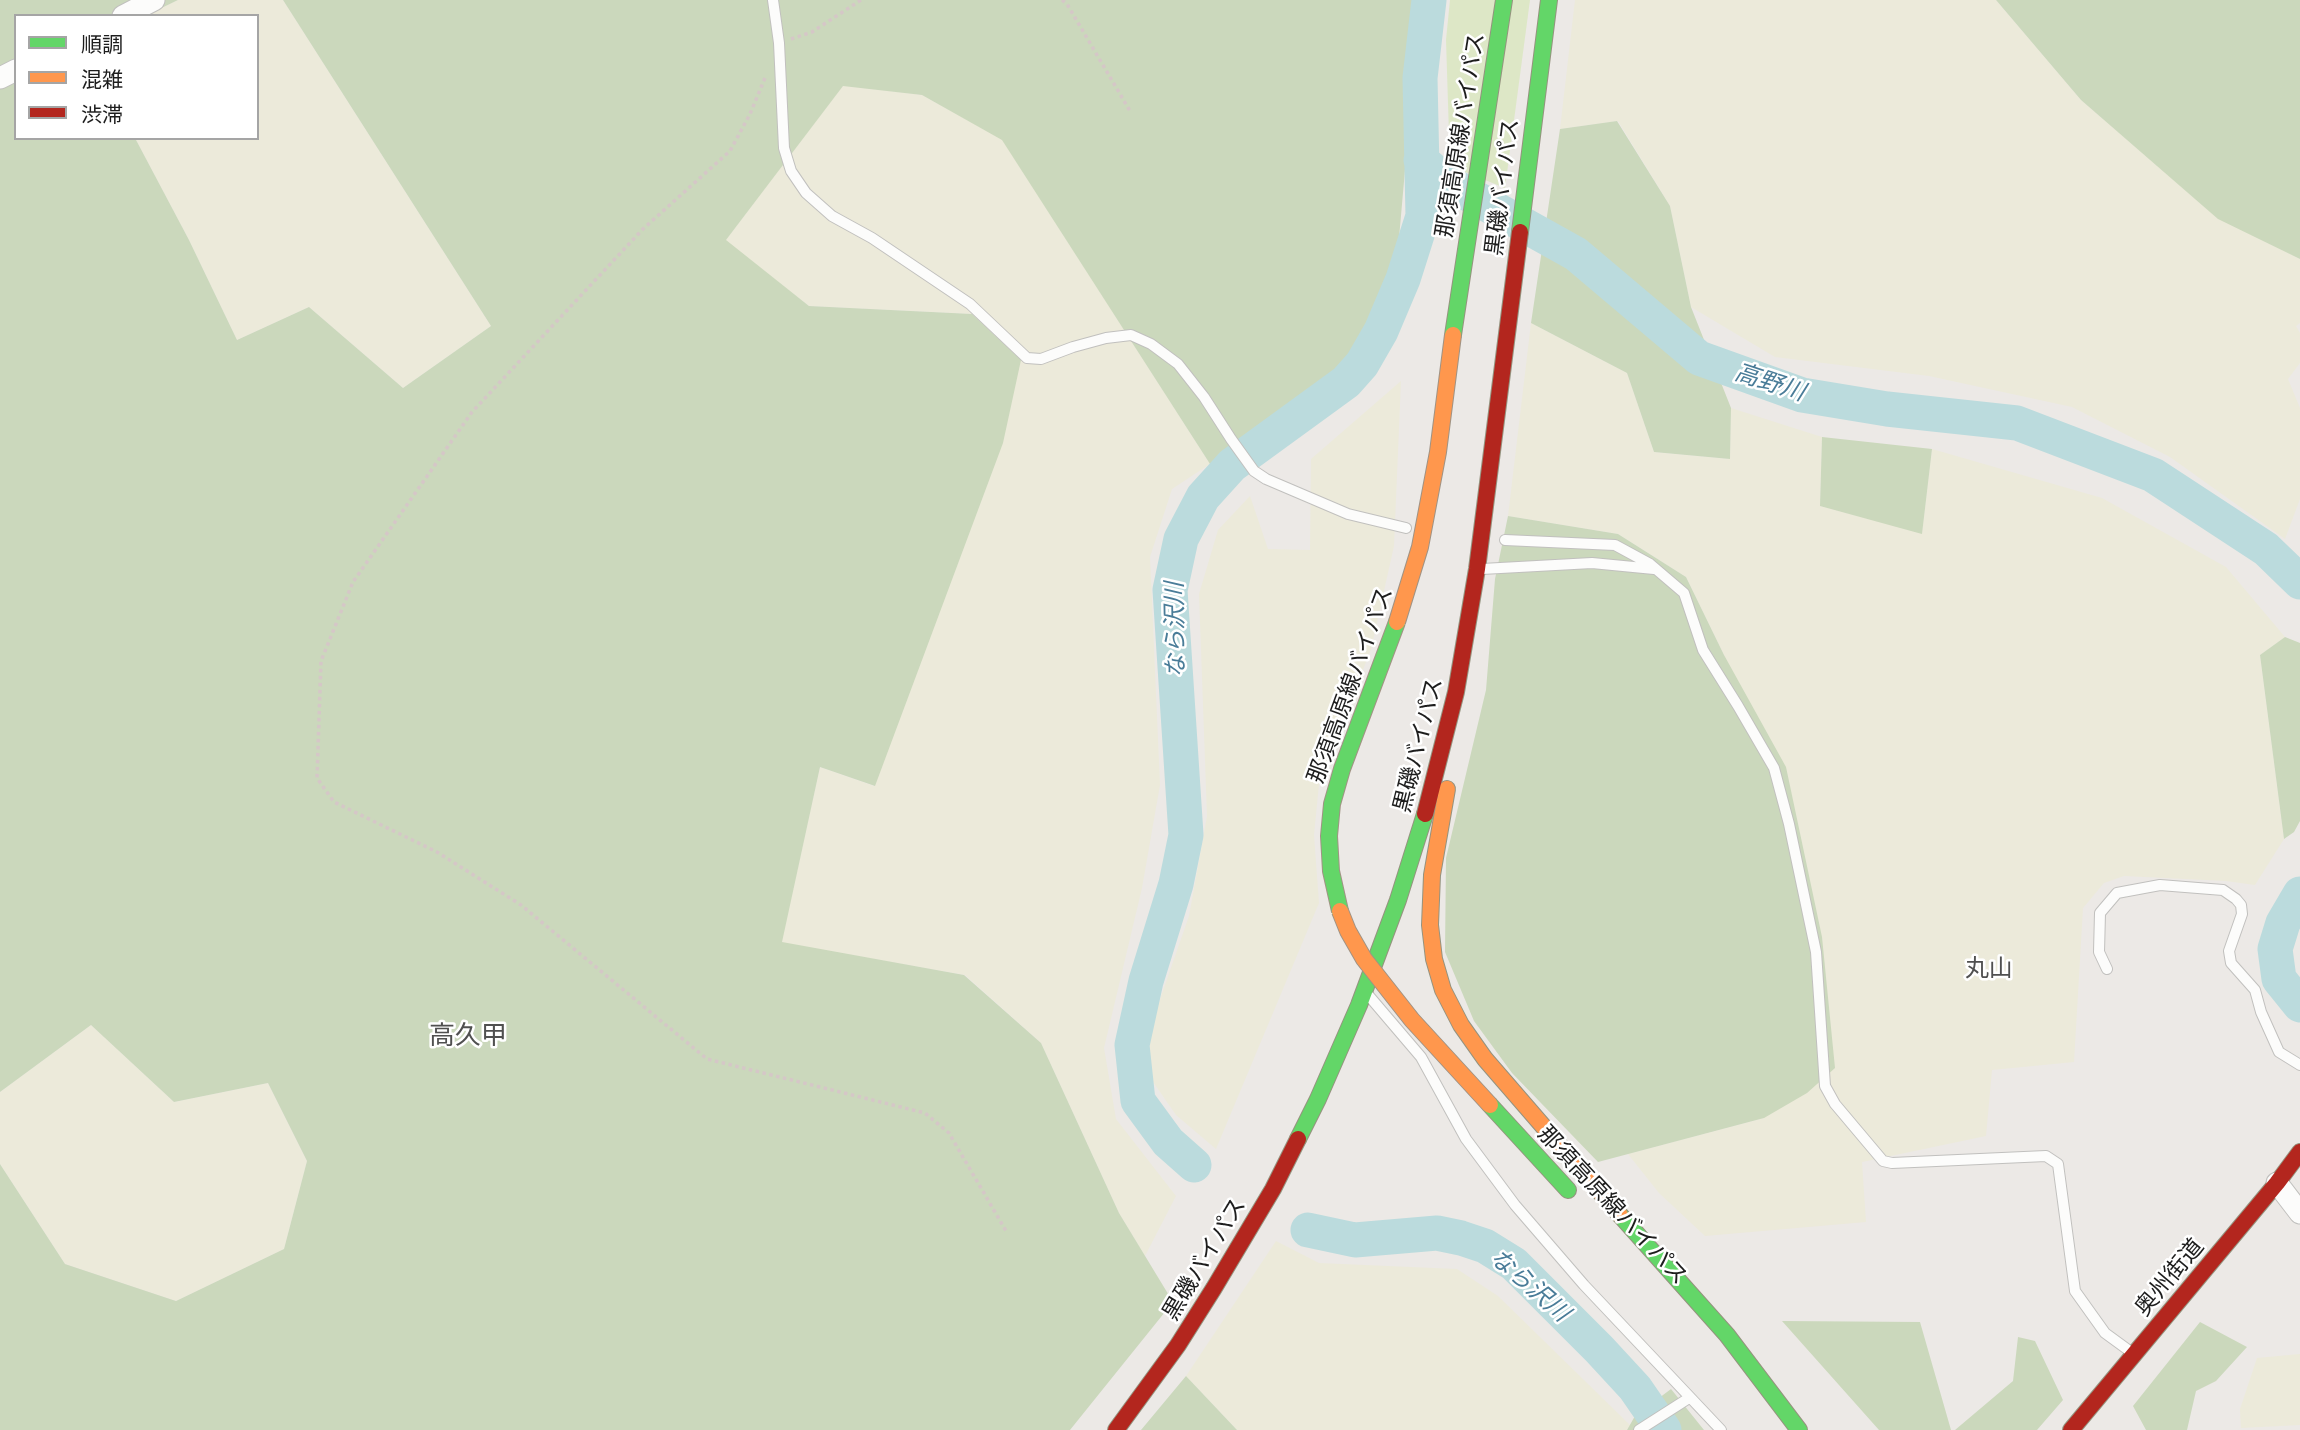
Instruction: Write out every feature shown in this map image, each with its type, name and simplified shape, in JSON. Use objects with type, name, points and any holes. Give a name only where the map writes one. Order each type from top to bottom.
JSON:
[{"type":"main road","name":"那須高原線バイパス","points":[[1504,0],[1466,239],[1438,452],[1420,547],[1392,639],[1342,769],[1332,804],[1329,836],[1331,871],[1337,904],[1364,960],[1412,1020],[1574,1197]]},
{"type":"main road","name":"黒磯バイパス","points":[[1116,1430],[1178,1345],[1273,1189],[1318,1099],[1365,990],[1424,818],[1456,692],[1476,569],[1549,0]]},
{"type":"main road","name":"那須高原線バイパス","points":[[1467,626],[1455,744],[1432,875],[1430,925],[1434,959],[1443,990],[1461,1025],[1485,1059],[1662,1265],[1727,1335],[1799,1430]]},
{"type":"main road","name":"奥州街道","points":[[2071,1430],[2300,1152]]},
{"type":"main road","points":[[1735,1370],[1793,1430]]},
{"type":"street","points":[[127,14],[154,0]]},
{"type":"street","points":[[2277,1183],[2300,1213]]},
{"type":"lane","points":[[773,0],[779,43],[784,148],[791,171],[806,193],[832,216],[872,238],[970,304],[1027,358],[1041,359],[1106,338],[1131,335],[1151,344],[1178,364],[1205,397],[1254,471],[1266,479],[1348,514],[1406,528]]},
{"type":"lane","points":[[1505,540],[1615,545],[1650,564],[1684,593],[1703,650],[1774,768],[1816,952],[1825,1086],[1835,1104],[1883,1161],[1892,1163],[2046,1156],[2058,1164],[2074,1291],[2105,1334],[2134,1354]]},
{"type":"lane","points":[[1476,569],[1592,562],[1657,570]]},
{"type":"lane","points":[[2107,969],[2099,952],[2100,913],[2117,893],[2160,885],[2224,890],[2241,905],[2242,914],[2229,951],[2231,963],[2255,990],[2261,1012],[2279,1052],[2300,1066]]},
{"type":"lane","points":[[1365,990],[1421,1057],[1466,1139],[1515,1205],[1584,1285],[1721,1430]]},
{"type":"lane","points":[[1639,1430],[1689,1398]]},
{"type":"path","points":[[860,0],[812,32],[779,43],[750,114],[730,151],[643,229],[472,412],[353,582],[321,661],[317,778],[334,802],[437,852],[521,905],[707,1059],[925,1113],[948,1133],[1006,1231]]},
{"type":"path","points":[[1062,0],[1067,4],[1130,111]]},
{"type":"shaded area","points":[[178,0],[283,0],[491,326],[403,388],[309,307],[237,340],[189,240],[136,140],[259,140],[259,14],[149,14]]},
{"type":"shaded area","points":[[1575,0],[1996,0],[2081,100],[2218,218],[2300,259],[2300,323],[2296,326],[2300,333],[2300,363],[2288,379],[2300,408],[2300,499],[2285,539],[2170,457],[2072,407],[1929,376],[1775,357],[1691,307],[1670,206],[1618,121],[1560,129]]},
{"type":"shaded area","points":[[843,85],[922,95],[1002,139],[1210,464],[1172,489],[1150,557],[1160,785],[1142,888],[1104,1048],[1116,1119],[1176,1196],[1145,1256],[1119,1213],[1041,1043],[965,975],[781,943],[820,767],[874,786],[972,314],[809,306],[725,241]]},
{"type":"shaded area","points":[[1531,323],[1627,373],[1654,452],[1730,459],[1731,408],[1822,437],[1820,506],[1922,533],[1932,449],[2102,498],[2226,567],[2285,637],[2260,655],[2284,839],[2255,885],[2124,876],[2104,883],[2083,908],[2074,1062],[1992,1070],[1986,1136],[1862,1162],[1866,1222],[1705,1236],[1659,1193],[1628,1154],[1764,1118],[1724,655],[1686,577],[1618,534],[1508,516]]},
{"type":"shaded area","points":[[1401,381],[1394,546],[1371,649],[1319,784],[1314,835],[1319,903],[1216,1149],[1176,1115],[1151,1079],[1149,1031],[1189,916],[1207,816],[1199,594],[1218,530],[1250,496],[1268,549],[1310,550],[1311,459]]},
{"type":"shaded area","points":[[91,1025],[174,1102],[268,1083],[307,1161],[284,1249],[176,1301],[65,1264],[0,1164],[0,1092]]},
{"type":"shaded area","points":[[1276,1241],[1319,1263],[1457,1269],[1498,1296],[1630,1425],[1627,1430],[1237,1430],[1186,1376]]},
{"type":"shaded area","points":[[2300,1354],[2300,1425],[2241,1428],[2240,1409],[2257,1358]]},
{"type":"green space","points":[[0,0],[178,0],[149,14],[14,14],[14,140],[136,140],[189,240],[237,340],[309,307],[403,388],[491,326],[283,0],[1416,0],[1409,64],[1405,170],[1397,261],[1352,353],[1303,400],[1210,464],[1002,140],[922,95],[843,86],[726,240],[809,306],[972,314],[1021,360],[1003,443],[875,786],[820,767],[782,942],[964,975],[1041,1043],[1119,1213],[1173,1302],[1070,1430],[0,1430],[0,1164],[65,1264],[176,1301],[284,1249],[307,1161],[268,1083],[174,1102],[91,1025],[0,1092]]},
{"type":"green space","points":[[1450,0],[1530,0],[1505,188],[1450,166],[1446,40]]},
{"type":"green space","points":[[1996,0],[2300,0],[2300,259],[2218,219],[2081,100]]},
{"type":"green space","points":[[1617,121],[1670,206],[1691,307],[1731,408],[1730,459],[1654,452],[1627,373],[1531,323],[1560,129]]},
{"type":"green space","points":[[1822,437],[1932,449],[1922,534],[1820,506]]},
{"type":"green space","points":[[1508,516],[1618,534],[1686,577],[1724,655],[1786,767],[1822,937],[1835,1068],[1807,1093],[1764,1118],[1598,1162],[1512,1073],[1474,1021],[1445,952],[1446,858],[1486,690],[1495,579]]},
{"type":"green space","points":[[2285,637],[2300,643],[2300,821],[2294,832],[2284,839],[2260,655]]},
{"type":"green space","points":[[1782,1321],[1920,1322],[1951,1430],[1879,1430]]},
{"type":"green space","points":[[2200,1322],[2247,1347],[2216,1381],[2196,1391],[2187,1430],[2146,1430],[2133,1406]]},
{"type":"green space","points":[[2018,1337],[2035,1341],[2063,1400],[2037,1430],[1955,1430],[2013,1381]]},
{"type":"green space","points":[[1186,1376],[1237,1430],[1141,1430]]},
{"type":"green space","points":[[1671,1389],[1704,1430],[1627,1430],[1635,1416]]},
{"type":"waterway","name":"なら沢川","points":[[1194,1165],[1168,1142],[1138,1101],[1132,1045],[1146,981],[1176,884],[1186,835],[1170,590],[1181,539],[1203,497],[1232,465],[1346,382],[1362,364],[1381,331],[1403,279],[1423,216],[1420,78],[1429,0]]},
{"type":"waterway","name":"高野川","points":[[1421,160],[1445,181],[1576,254],[1699,358],[1802,395],[1887,409],[2017,423],[2153,475],[2266,549],[2300,582]]},
{"type":"waterway","name":"高野川","points":[[2300,894],[2283,923],[2275,949],[2279,979],[2300,1005]]},
{"type":"waterway","name":"なら沢川","points":[[1308,1230],[1355,1240],[1437,1233],[1485,1246],[1514,1264],[1599,1349],[1635,1388],[1664,1430]]},
{"type":"traffic: fast","points":[[1453,335],[1504,0]]},
{"type":"traffic: fast","points":[[1520,232],[1549,0]]},
{"type":"traffic: fast","points":[[1340,911],[1331,871],[1329,836],[1332,804],[1342,769],[1397,622]]},
{"type":"traffic: fast","points":[[1298,1139],[1359,1005],[1398,900],[1425,814]]},
{"type":"traffic: fast","points":[[1490,1105],[1568,1190]]},
{"type":"traffic: fast","points":[[1620,1215],[1727,1335],[1799,1430]]},
{"type":"traffic: slow","points":[[1397,622],[1420,547],[1438,452],[1453,335]]},
{"type":"traffic: slow","points":[[1447,789],[1432,875],[1430,925],[1434,959],[1443,990],[1461,1025],[1485,1059],[1620,1215]]},
{"type":"traffic: slow","points":[[1340,911],[1364,959],[1412,1020],[1490,1105]]},
{"type":"traffic: jam","points":[[1425,814],[1456,692],[1477,569],[1520,232]]},
{"type":"traffic: jam","points":[[1116,1430],[1178,1345],[1214,1288],[1273,1189],[1298,1139]]},
{"type":"traffic: jam","points":[[2071,1430],[2300,1152]]},
{"type":"district","name":"丸山","points":[[1989,968]]},
{"type":"district","name":"高久甲","points":[[468,1035]]}]
